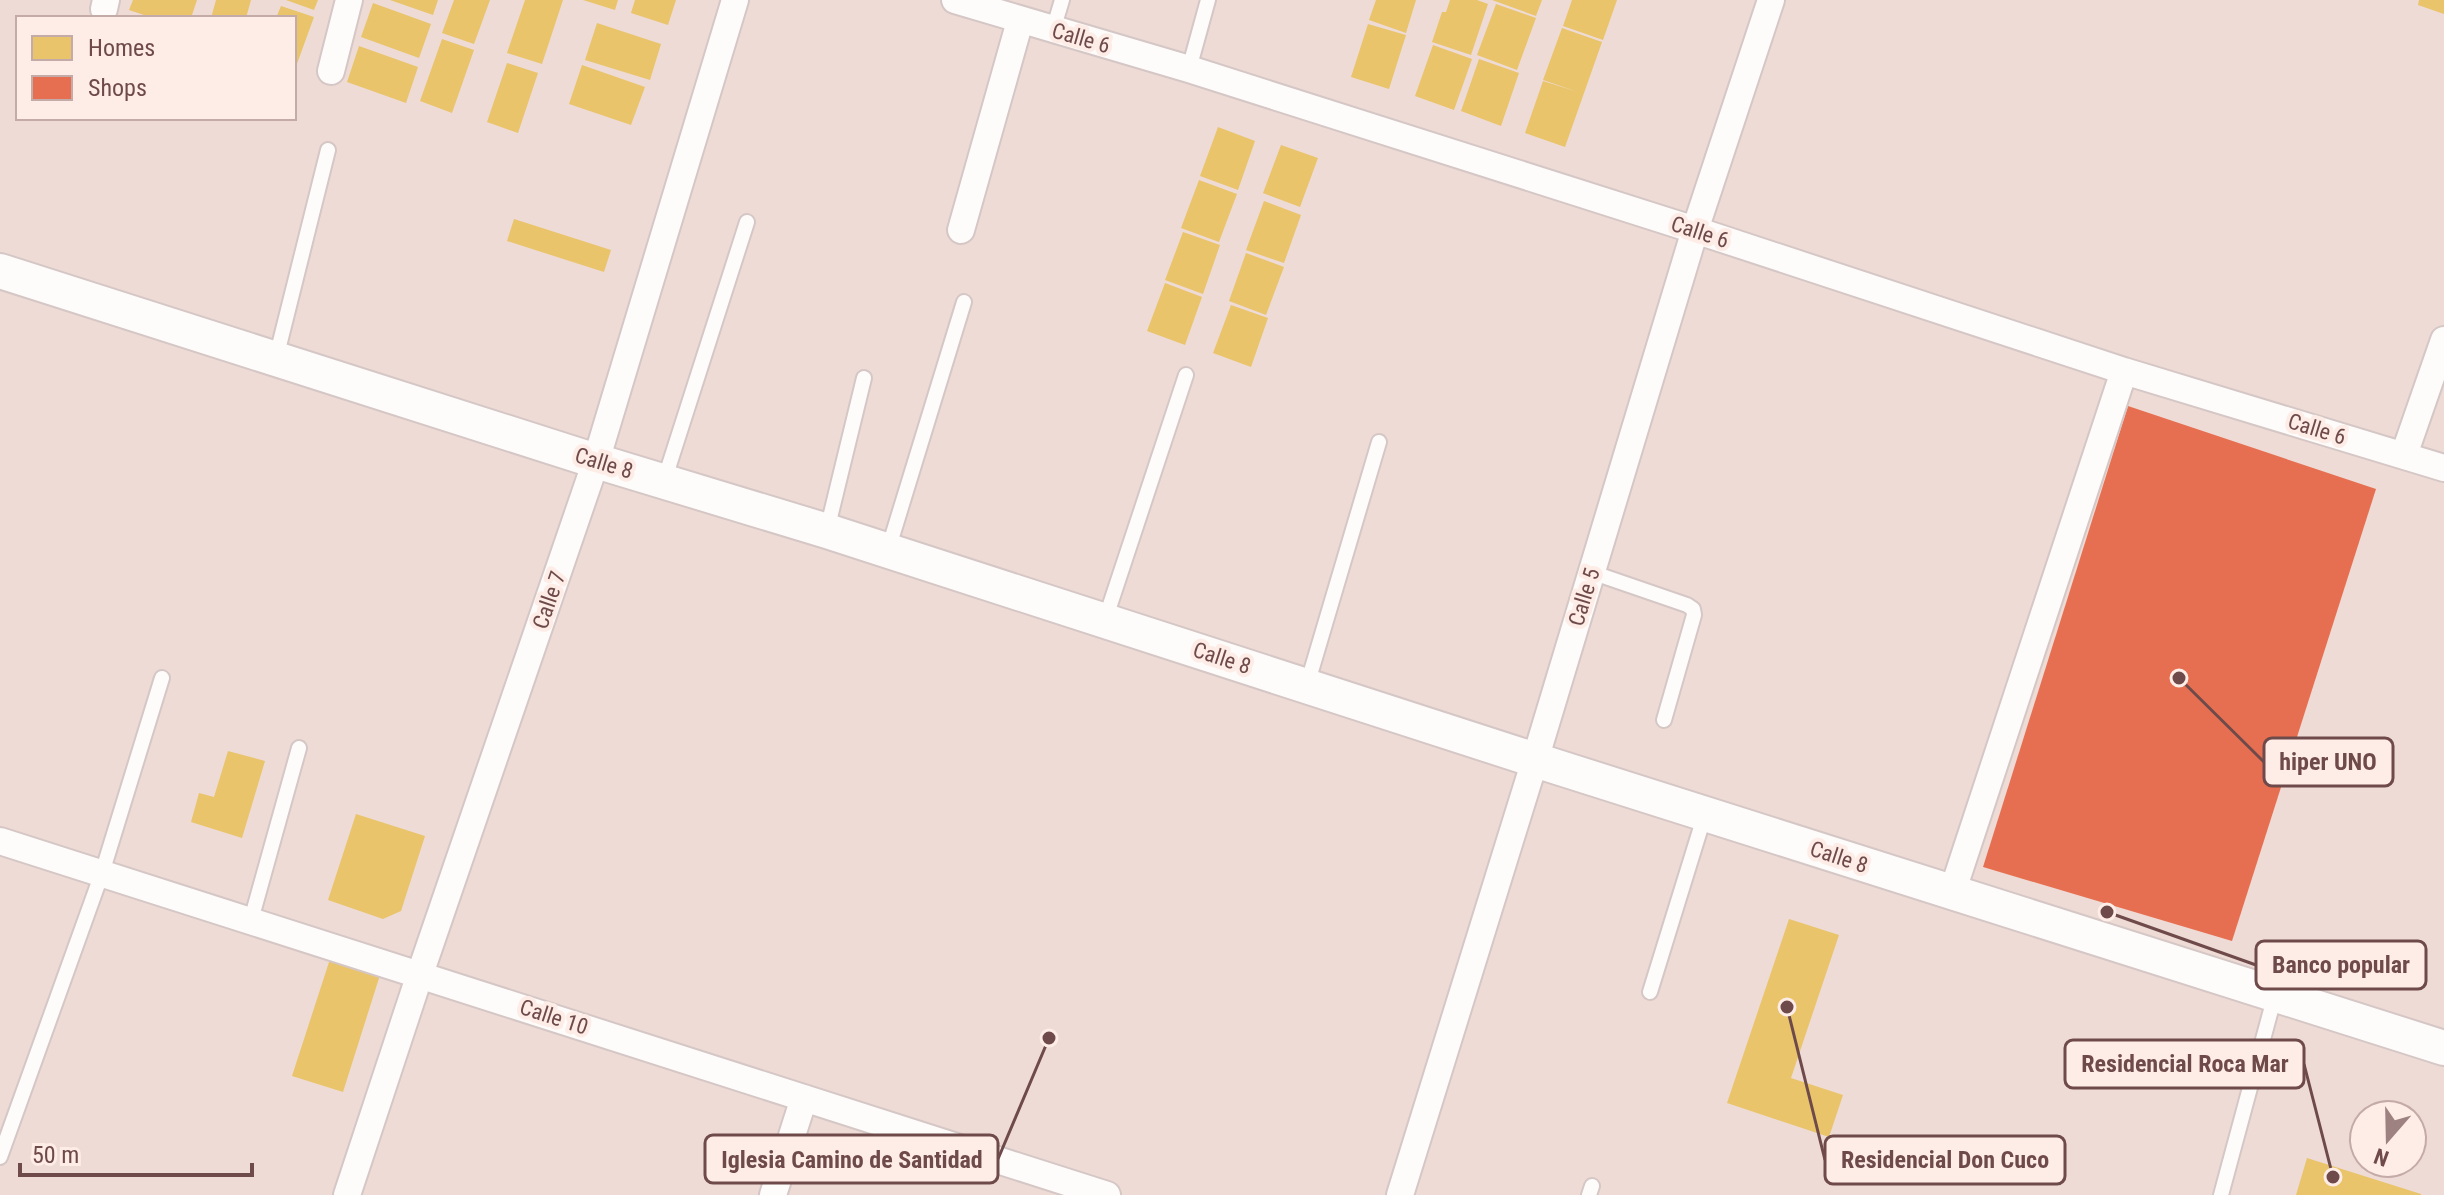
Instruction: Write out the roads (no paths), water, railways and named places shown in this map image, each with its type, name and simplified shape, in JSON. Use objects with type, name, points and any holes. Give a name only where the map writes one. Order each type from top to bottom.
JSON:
[{"type":"street","points":[[331,71],[349,0]]},
{"type":"street","name":"Calle 7","points":[[347,1195],[596,461],[735,0]]},
{"type":"street","name":"Calle 6","points":[[955,0],[1189,69],[2124,371],[2444,468]]},
{"type":"street","name":"Calle 5","points":[[1400,1195],[1695,230],[1771,0]]},
{"type":"street","points":[[961,230],[1020,21]]},
{"type":"street","name":"Calle 8","points":[[0,271],[596,461],[887,550],[1535,760],[2444,1048]]},
{"type":"street","points":[[2404,455],[2444,340]]},
{"type":"street","points":[[1952,893],[2124,371]]},
{"type":"street","name":"Calle 10","points":[[0,841],[1107,1195]]},
{"type":"street","points":[[773,1195],[804,1098]]},
{"type":"lane","points":[[1053,30],[1062,0]]},
{"type":"lane","points":[[1189,69],[1208,0]]},
{"type":"lane","points":[[275,359],[328,150]]},
{"type":"lane","points":[[663,481],[747,222]]},
{"type":"lane","points":[[887,550],[964,302]]},
{"type":"lane","points":[[1104,620],[1186,375]]},
{"type":"lane","points":[[827,531],[864,378]]},
{"type":"lane","points":[[1307,686],[1379,442]]},
{"type":"lane","points":[[1591,572],[1693,609],[1694,615],[1664,720]]},
{"type":"lane","points":[[0,1157],[102,873],[162,678]]},
{"type":"lane","points":[[251,920],[299,748]]},
{"type":"lane","points":[[1650,992],[1705,814]]},
{"type":"lane","points":[[2221,1195],[2275,995]]},
{"type":"place","name":"hiper UNO","points":[[2179,678]]},
{"type":"place","name":"Banco popular","points":[[2107,912]]},
{"type":"place","name":"Residencial Don Cuco","points":[[1787,1007]]},
{"type":"place","name":"Iglesia Camino de Santidad","points":[[1049,1038]]},
{"type":"place","name":"Residencial Roca Mar","points":[[2333,1177]]}]
